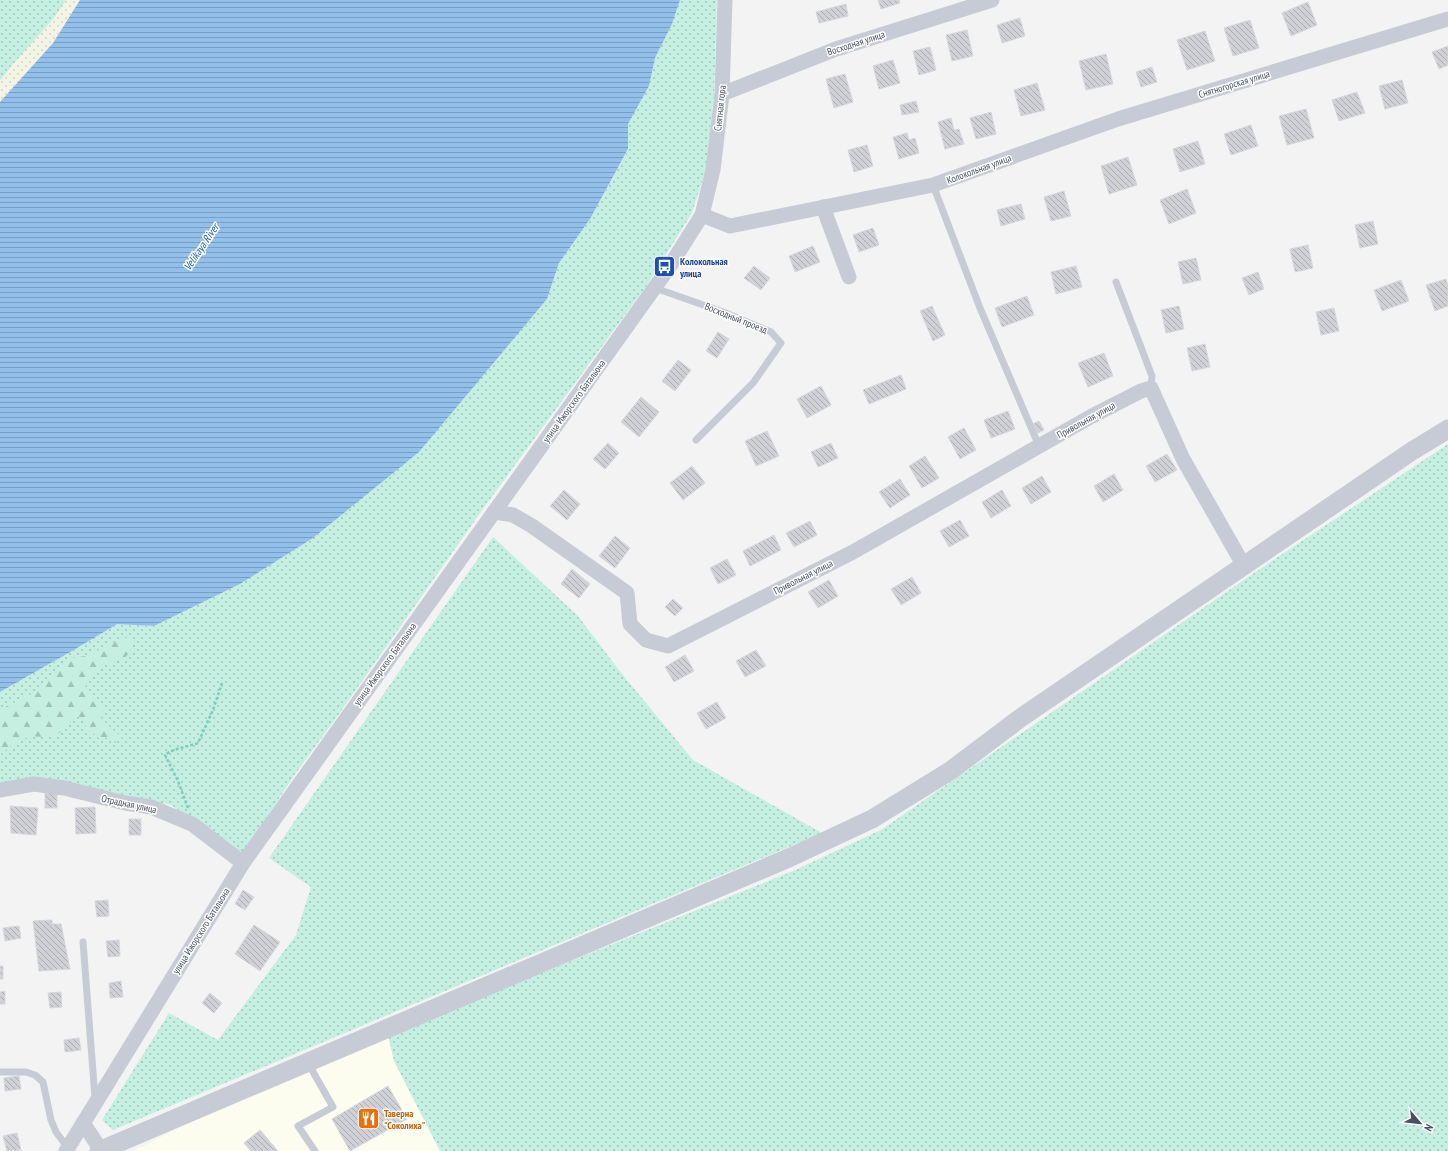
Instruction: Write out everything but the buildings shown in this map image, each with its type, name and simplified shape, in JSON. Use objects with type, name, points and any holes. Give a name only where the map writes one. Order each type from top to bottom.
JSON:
[{"type":"street","name":"Снятная гора","points":[[702,215],[713,170],[722,94],[725,0]]},
{"type":"street","name":"Восходная улица","points":[[722,94],[836,49],[992,0]]},
{"type":"street","name":"Снятногорская улица","points":[[1022,153],[1118,119],[1448,19]]},
{"type":"street","name":"Колокольная улица","points":[[702,215],[730,226],[933,185],[1022,153]]},
{"type":"street","points":[[823,207],[849,277]]},
{"type":"street","name":"улица Ижорского Батальона","points":[[67,1149],[243,863],[668,270],[702,215]]},
{"type":"street","points":[[1146,390],[1183,459],[1244,566]]},
{"type":"street","name":"Привольная улица","points":[[494,512],[512,515],[532,526],[627,593],[630,624],[646,640],[668,646],[853,552],[1092,416],[1146,390]]},
{"type":"street","points":[[83,1123],[101,1151],[783,860],[872,819],[950,771],[1019,719],[1412,451],[1448,429]]},
{"type":"street","name":"Отрадная улица","points":[[0,790],[34,784],[64,788],[125,803],[151,807],[192,824],[243,863]]},
{"type":"lane","points":[[933,185],[980,308],[1039,446]]},
{"type":"lane","points":[[1116,282],[1152,376],[1146,390]]},
{"type":"lane","name":"Восходный проезд","points":[[655,288],[726,312],[771,332],[781,344],[753,383],[696,440]]},
{"type":"lane","points":[[84,942],[95,1103]]},
{"type":"lane","points":[[308,1063],[333,1107],[298,1126],[315,1151]]},
{"type":"lane","points":[[0,1072],[26,1072],[34,1075],[43,1082],[51,1120],[56,1132],[67,1149]]},
{"type":"path","points":[[192,824],[178,781],[165,755],[172,750],[198,743],[213,710],[222,683]]},
{"type":"shaded area","points":[[388,1035],[394,1061],[440,1151],[133,1151],[243,1095]]},
{"type":"green space","points":[[0,0],[66,0],[43,32],[0,81]]},
{"type":"green space","points":[[680,0],[717,0],[714,95],[706,169],[692,213],[647,285],[485,506],[296,773],[240,857],[171,805],[54,782],[0,782],[0,692],[72,651],[117,623],[154,626],[240,584],[313,538],[547,299],[559,263],[590,219],[628,150],[628,124],[649,86],[655,58],[672,24]]},
{"type":"green space","points":[[1448,444],[1448,1151],[440,1151],[394,1061],[388,1035],[793,871],[881,830],[1254,573]]},
{"type":"green space","points":[[493,537],[578,616],[622,674],[693,760],[822,833],[113,1130],[102,1120],[169,1013],[218,1040],[296,935],[311,887],[269,858]]},
{"type":"green space","points":[[128,638],[133,644],[128,654],[120,660],[102,667],[92,676],[85,687],[87,694],[102,703],[106,710],[100,714],[104,721],[122,738],[115,743],[107,738],[99,738],[86,728],[85,720],[78,716],[61,732],[54,736],[25,738],[14,744],[0,755],[0,707],[5,707],[28,696],[41,687],[60,668],[73,658],[91,655],[120,639]]},
{"type":"sand","points":[[66,0],[80,0],[53,43],[0,102],[0,81],[13,64],[57,15]]},
{"type":"water","name":"Velikaya River","points":[[80,0],[680,0],[672,24],[655,58],[649,86],[628,124],[628,149],[590,219],[559,263],[547,299],[419,452],[313,538],[240,584],[154,626],[117,624],[0,692],[0,102],[53,43]]},
{"type":"place","name":"Колокольная улица","points":[[664,267]]},
{"type":"place","name":"Таверна \"Соколиха\"","points":[[369,1119]]}]
